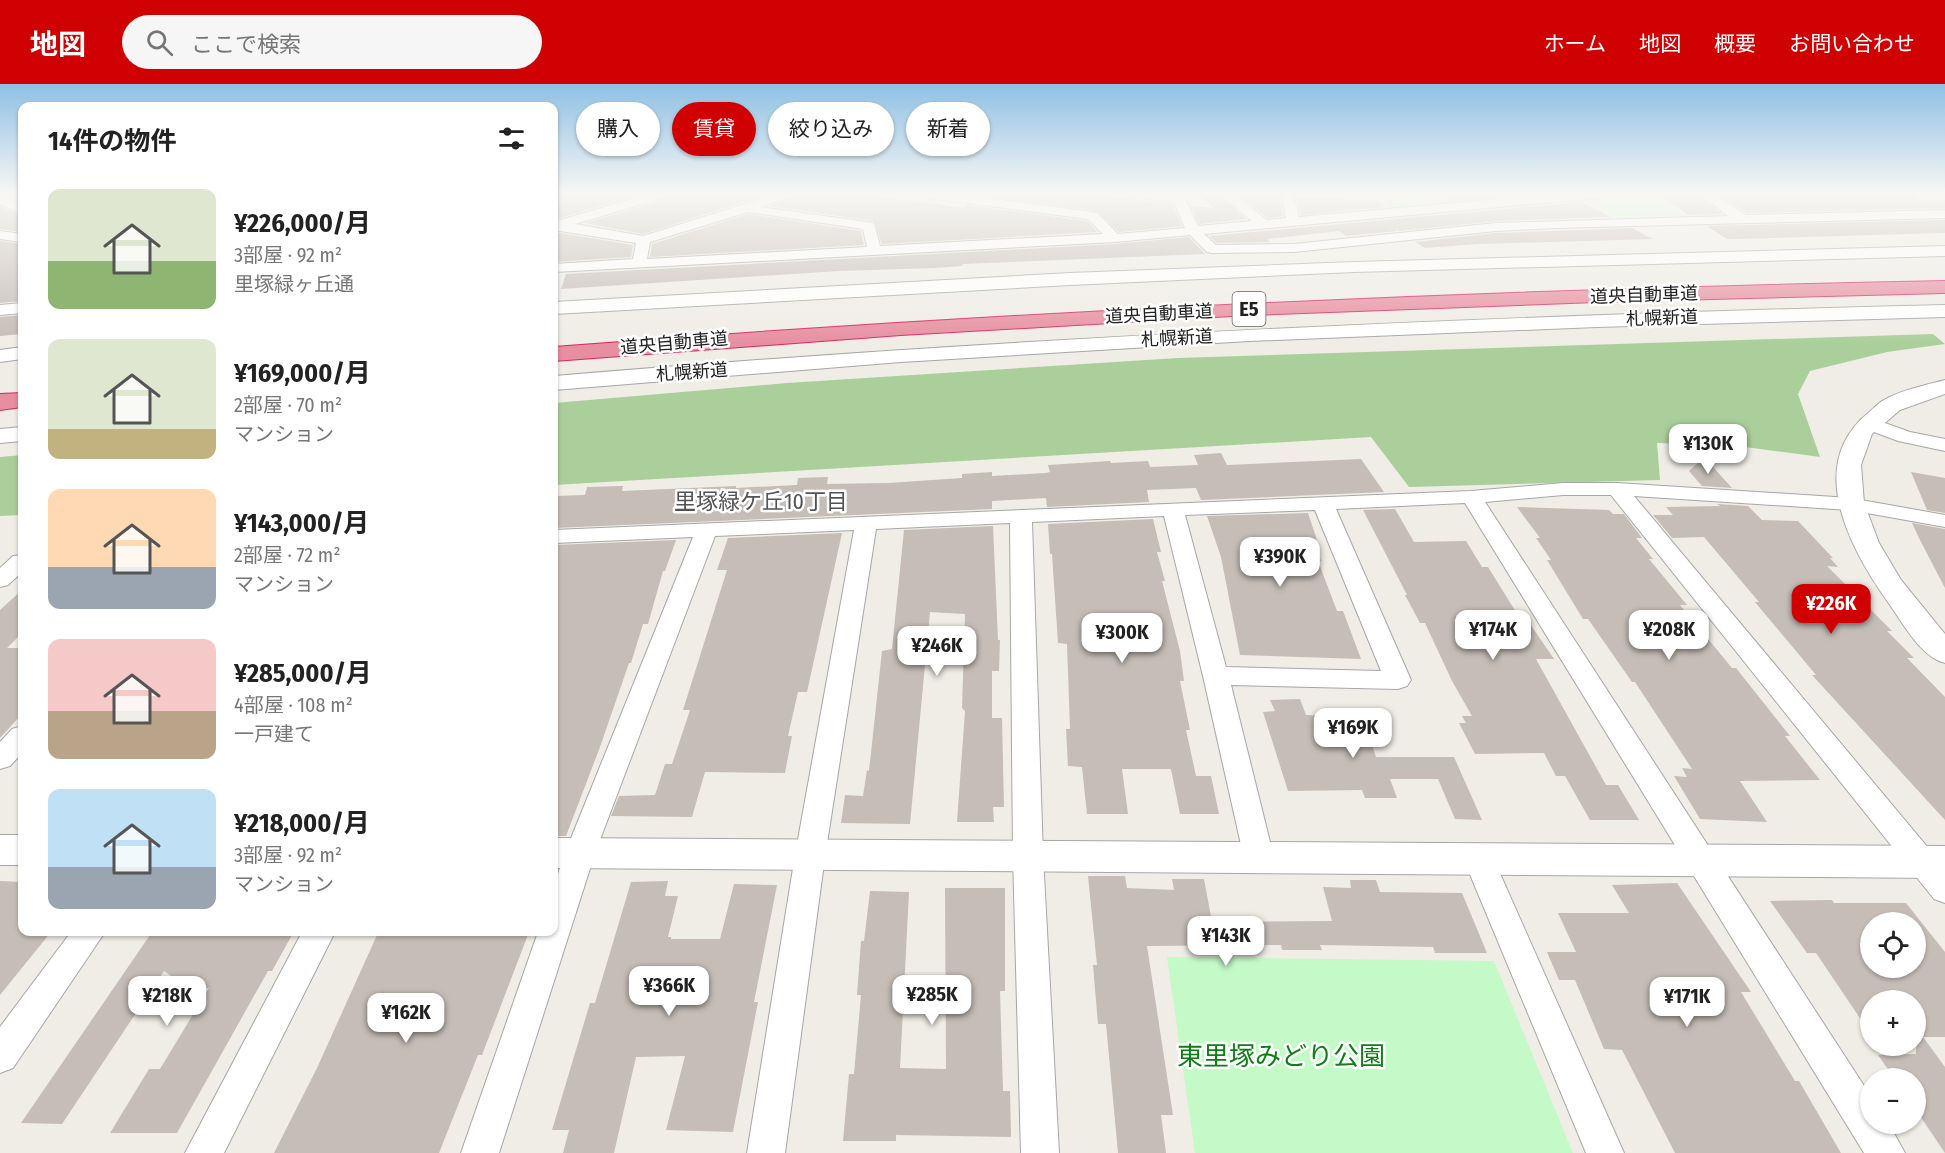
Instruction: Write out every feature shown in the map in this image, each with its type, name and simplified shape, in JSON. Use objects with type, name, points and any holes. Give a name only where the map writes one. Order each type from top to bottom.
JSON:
[{"type":"highway","name":"道央自動車道","points":[[558,337],[754,320],[989,307],[1945,273]]},
{"type":"highway","name":"道央自動車道","points":[[558,354],[764,336],[1293,306],[1945,287]]},
{"type":"highway","points":[[0,385],[18,383]]},
{"type":"highway","points":[[0,402],[18,400]]},
{"type":"street","points":[[639,263],[643,244]]},
{"type":"street","points":[[873,244],[874,249]]},
{"type":"street","points":[[558,268],[986,244]]},
{"type":"street","points":[[1207,244],[1212,249],[1294,248],[1334,244]]},
{"type":"street","points":[[1141,276],[1230,265],[1381,257],[1560,250],[1896,244]]},
{"type":"street","points":[[558,308],[1141,276],[1566,260],[1945,251]]},
{"type":"street","points":[[0,310],[18,308]]},
{"type":"street","name":"札幌新道","points":[[558,383],[1033,347],[1313,331],[1584,320],[1945,311]]},
{"type":"street","points":[[1313,331],[1410,335],[1945,321]]},
{"type":"street","points":[[0,356],[18,354]]},
{"type":"street","points":[[1945,387],[1899,401],[1868,423],[1860,433],[1853,449],[1848,474],[1850,504],[1868,553],[1924,631],[1945,653]]},
{"type":"street","points":[[1868,423],[1905,437],[1945,445]]},
{"type":"street","points":[[0,436],[18,434]]},
{"type":"street","points":[[558,536],[1471,497],[1563,489],[1617,489],[1850,504],[1945,520]]},
{"type":"street","points":[[1617,489],[1933,862],[1945,890]]},
{"type":"street","points":[[1471,497],[1886,1153]]},
{"type":"street","points":[[1216,676],[1398,680],[1322,502]]},
{"type":"street","points":[[1173,510],[1216,676],[1259,858]]},
{"type":"street","points":[[1021,517],[1028,856],[1040,1153]]},
{"type":"street","points":[[766,1153],[810,856],[866,524]]},
{"type":"street","points":[[558,884],[567,853],[706,530]]},
{"type":"street","points":[[0,580],[15,562]]},
{"type":"street","points":[[0,759],[18,740]]},
{"type":"street","points":[[0,850],[18,850]]},
{"type":"street","points":[[567,853],[1933,862]]},
{"type":"street","points":[[1479,860],[1605,1153]]},
{"type":"street","points":[[0,1056],[86,936]]},
{"type":"street","points":[[204,1153],[317,936]]},
{"type":"street","points":[[480,1153],[543,936]]},
{"type":"green space","points":[[1933,334],[1945,344],[1887,352],[1810,371],[1798,394],[1820,457],[1738,446],[1657,443],[1660,480],[1409,487],[1371,437],[558,485],[558,403],[787,383],[1178,358]]},
{"type":"green space","points":[[18,455],[18,515],[0,516],[0,457]]},
{"type":"green space","name":"東里塚みどり公園","points":[[1167,957],[1494,961],[1573,1153],[1195,1153]]},
{"type":"building","points":[[0,244],[18,244],[18,301],[0,303]]},
{"type":"building","points":[[558,244],[633,245],[631,257],[558,262]]},
{"type":"building","points":[[652,244],[864,244],[864,245],[650,257]]},
{"type":"building","points":[[1115,244],[1195,244],[1205,254],[962,264],[963,266],[934,268],[839,271],[561,289],[566,274]]},
{"type":"building","points":[[1418,244],[1481,244],[1477,244],[1425,248]]},
{"type":"building","points":[[18,315],[18,334],[0,336],[0,317]]},
{"type":"building","points":[[1221,453],[1227,465],[1361,459],[1384,492],[1201,500],[1196,488],[1147,490],[1149,502],[1047,507],[1046,498],[992,501],[992,509],[558,528],[558,496],[585,495],[587,487],[623,486],[622,491],[736,486],[736,488],[797,485],[798,478],[828,477],[827,484],[888,483],[962,478],[962,474],[992,472],[992,476],[1046,473],[1050,472],[1048,465],[1110,461],[1111,463],[1148,461],[1150,467],[1198,465],[1194,455]]},
{"type":"building","points":[[1704,457],[1732,488],[1702,486],[1689,471]]},
{"type":"building","points":[[1911,472],[1945,478],[1945,513],[1927,510]]},
{"type":"building","points":[[1717,504],[1748,506],[1762,520],[1798,521],[1833,558],[1830,558],[1838,567],[1827,566],[1892,631],[1887,631],[1914,658],[1907,658],[1945,697],[1945,820],[1812,675],[1816,675],[1704,537],[1672,538],[1653,515],[1673,515],[1666,507],[1720,506]]},
{"type":"building","points":[[1517,507],[1609,510],[1613,514],[1624,514],[1642,538],[1636,538],[1653,559],[1649,559],[1687,605],[1680,605],[1732,668],[1736,668],[1790,736],[1785,736],[1820,780],[1740,781],[1767,822],[1700,819],[1674,776],[1687,777],[1682,768],[1692,769],[1635,682],[1632,682],[1588,619],[1583,619],[1547,560],[1551,560],[1536,538],[1540,538]]},
{"type":"building","points":[[1395,509],[1414,542],[1466,541],[1482,567],[1488,567],[1516,612],[1522,612],[1554,659],[1536,659],[1606,785],[1618,785],[1639,820],[1590,820],[1565,776],[1556,776],[1544,753],[1475,754],[1459,723],[1466,723],[1462,716],[1472,716],[1452,681],[1425,623],[1420,623],[1405,595],[1407,595],[1363,510]]},
{"type":"building","points":[[1308,513],[1317,540],[1313,539],[1321,561],[1318,561],[1337,611],[1343,611],[1361,659],[1240,655],[1221,557],[1207,516]]},
{"type":"building","points":[[1153,519],[1161,552],[1157,552],[1165,581],[1162,581],[1180,651],[1184,681],[1180,681],[1190,730],[1186,730],[1196,776],[1211,776],[1219,814],[1180,814],[1171,769],[1122,769],[1128,814],[1087,814],[1082,767],[1068,766],[1066,729],[1070,729],[1067,644],[1058,643],[1048,524]]},
{"type":"building","points":[[1912,523],[1945,529],[1945,588],[1920,540]]},
{"type":"building","points":[[993,526],[998,640],[1000,640],[999,671],[992,671],[992,718],[1002,718],[1004,807],[993,807],[994,822],[957,822],[965,711],[962,708],[965,614],[930,612],[910,824],[841,823],[845,795],[863,796],[867,770],[869,771],[882,651],[892,649],[904,530]]},
{"type":"building","points":[[842,533],[807,692],[798,692],[788,736],[792,736],[785,773],[705,772],[692,817],[611,816],[619,796],[655,795],[665,764],[672,764],[690,710],[683,710],[727,570],[717,570],[728,538]]},
{"type":"building","points":[[676,540],[665,571],[663,571],[648,624],[643,624],[631,663],[629,663],[566,836],[558,836],[558,545]]},
{"type":"building","points":[[18,594],[18,637],[7,648],[18,648],[18,718],[0,738],[0,610]]},
{"type":"building","points":[[1300,699],[1306,715],[1363,717],[1376,757],[1454,757],[1482,820],[1455,819],[1438,779],[1390,779],[1397,798],[1365,798],[1362,790],[1288,791],[1263,712],[1275,711],[1270,700]]},
{"type":"building","points":[[1088,876],[1125,876],[1127,888],[1174,890],[1172,879],[1204,879],[1212,922],[1332,921],[1323,887],[1351,888],[1350,880],[1376,880],[1380,892],[1462,893],[1487,953],[1435,953],[1433,947],[1320,945],[1322,950],[1282,950],[1281,945],[1147,946],[1173,1115],[1161,1115],[1166,1153],[1118,1153],[1106,1024],[1098,1024],[1093,965],[1097,965]]},
{"type":"building","points":[[0,881],[18,882],[18,936],[48,936],[0,995]]},
{"type":"building","points":[[668,881],[665,896],[678,896],[668,937],[671,939],[720,939],[734,884],[777,885],[754,1002],[758,1002],[733,1132],[666,1130],[685,1056],[636,1057],[614,1153],[563,1153],[569,1130],[552,1130],[590,1003],[595,1003],[631,882]]},
{"type":"building","points":[[1677,883],[1751,992],[1741,992],[1795,1081],[1799,1081],[1841,1153],[1675,1153],[1622,1050],[1604,1049],[1575,980],[1559,980],[1547,952],[1576,952],[1558,913],[1629,913],[1612,885]]},
{"type":"building","points":[[945,888],[1005,888],[1005,991],[1000,991],[1003,1091],[1010,1091],[1011,1137],[896,1135],[896,1141],[843,1141],[849,1074],[854,1074],[861,995],[857,995],[861,941],[864,941],[870,891],[909,892],[900,1068],[946,1069]]},
{"type":"building","points":[[1832,900],[1834,903],[1906,903],[1913,912],[1860,912],[1860,978],[1926,978],[1926,928],[1945,952],[1945,1037],[1926,1037],[1926,990],[1860,990],[1860,1018],[1816,953],[1807,953],[1770,901]]},
{"type":"building","points":[[149,936],[291,936],[272,971],[268,971],[177,1133],[110,1133],[149,1069],[160,1069],[209,988],[189,988],[164,971],[62,1124],[21,1123]]},
{"type":"building","points":[[377,936],[527,936],[482,1055],[478,1055],[439,1153],[274,1153],[317,1068]]},
{"type":"building","points":[[1926,1041],[1945,1067],[1945,1153],[1926,1125],[1926,1068],[1887,1068],[1879,1056],[1926,1056]]},
{"type":"district","name":"里塚緑ケ丘10丁目","points":[[761,501]]}]
